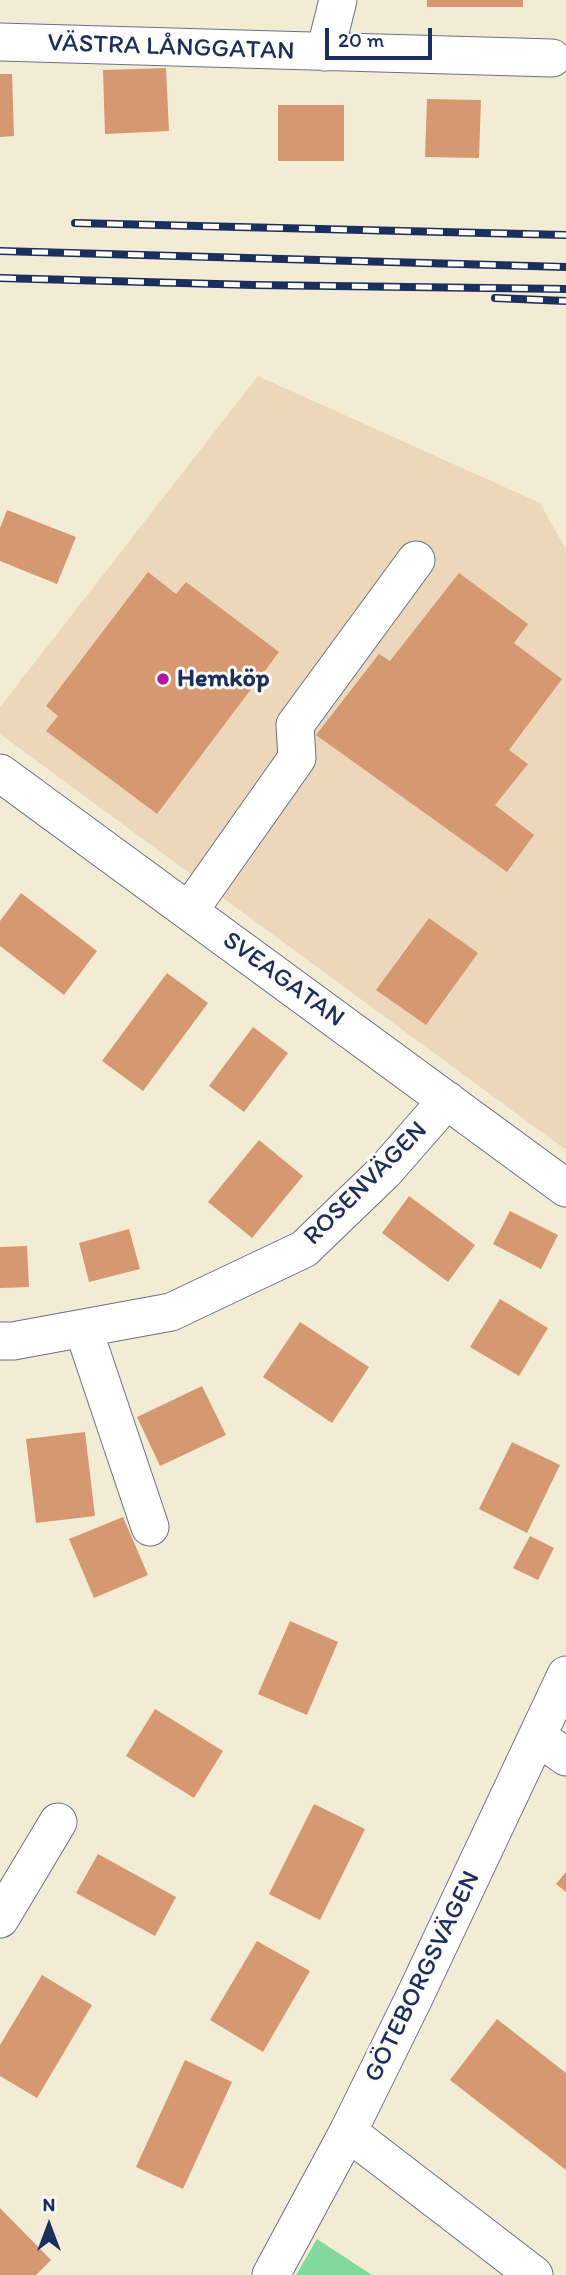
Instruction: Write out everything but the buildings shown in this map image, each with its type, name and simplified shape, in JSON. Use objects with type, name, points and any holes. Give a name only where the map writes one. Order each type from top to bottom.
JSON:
[{"type":"street","points":[[325,52],[338,0]]},
{"type":"street","name":"VÄSTRA LÅNGGATAN","points":[[0,42],[552,58]]},
{"type":"street","points":[[189,911],[297,758],[295,725],[416,560]]},
{"type":"street","name":"SVEAGATAN","points":[[0,773],[566,1188]]},
{"type":"street","name":"ROSENVÄGEN","points":[[0,1341],[13,1341],[171,1312],[304,1249],[385,1171],[447,1100]]},
{"type":"street","points":[[83,1328],[150,1527]]},
{"type":"street","name":"GÖTEBORGSVÄGEN","points":[[271,2275],[552,1747],[566,1675]]},
{"type":"street","points":[[0,1919],[58,1822]]},
{"type":"street","points":[[348,2132],[534,2275]]},
{"type":"shaded area","points":[[258,376],[540,503],[566,549],[566,1150],[0,734],[0,707]]},
{"type":"green space","points":[[317,2239],[372,2275],[296,2275]]},
{"type":"railway","points":[[75,223],[566,235]]},
{"type":"railway","points":[[0,251],[566,267]]},
{"type":"railway","points":[[0,278],[566,289]]},
{"type":"railway","points":[[495,298],[566,301]]},
{"type":"place","name":"Hemköp","points":[[163,679]]}]
